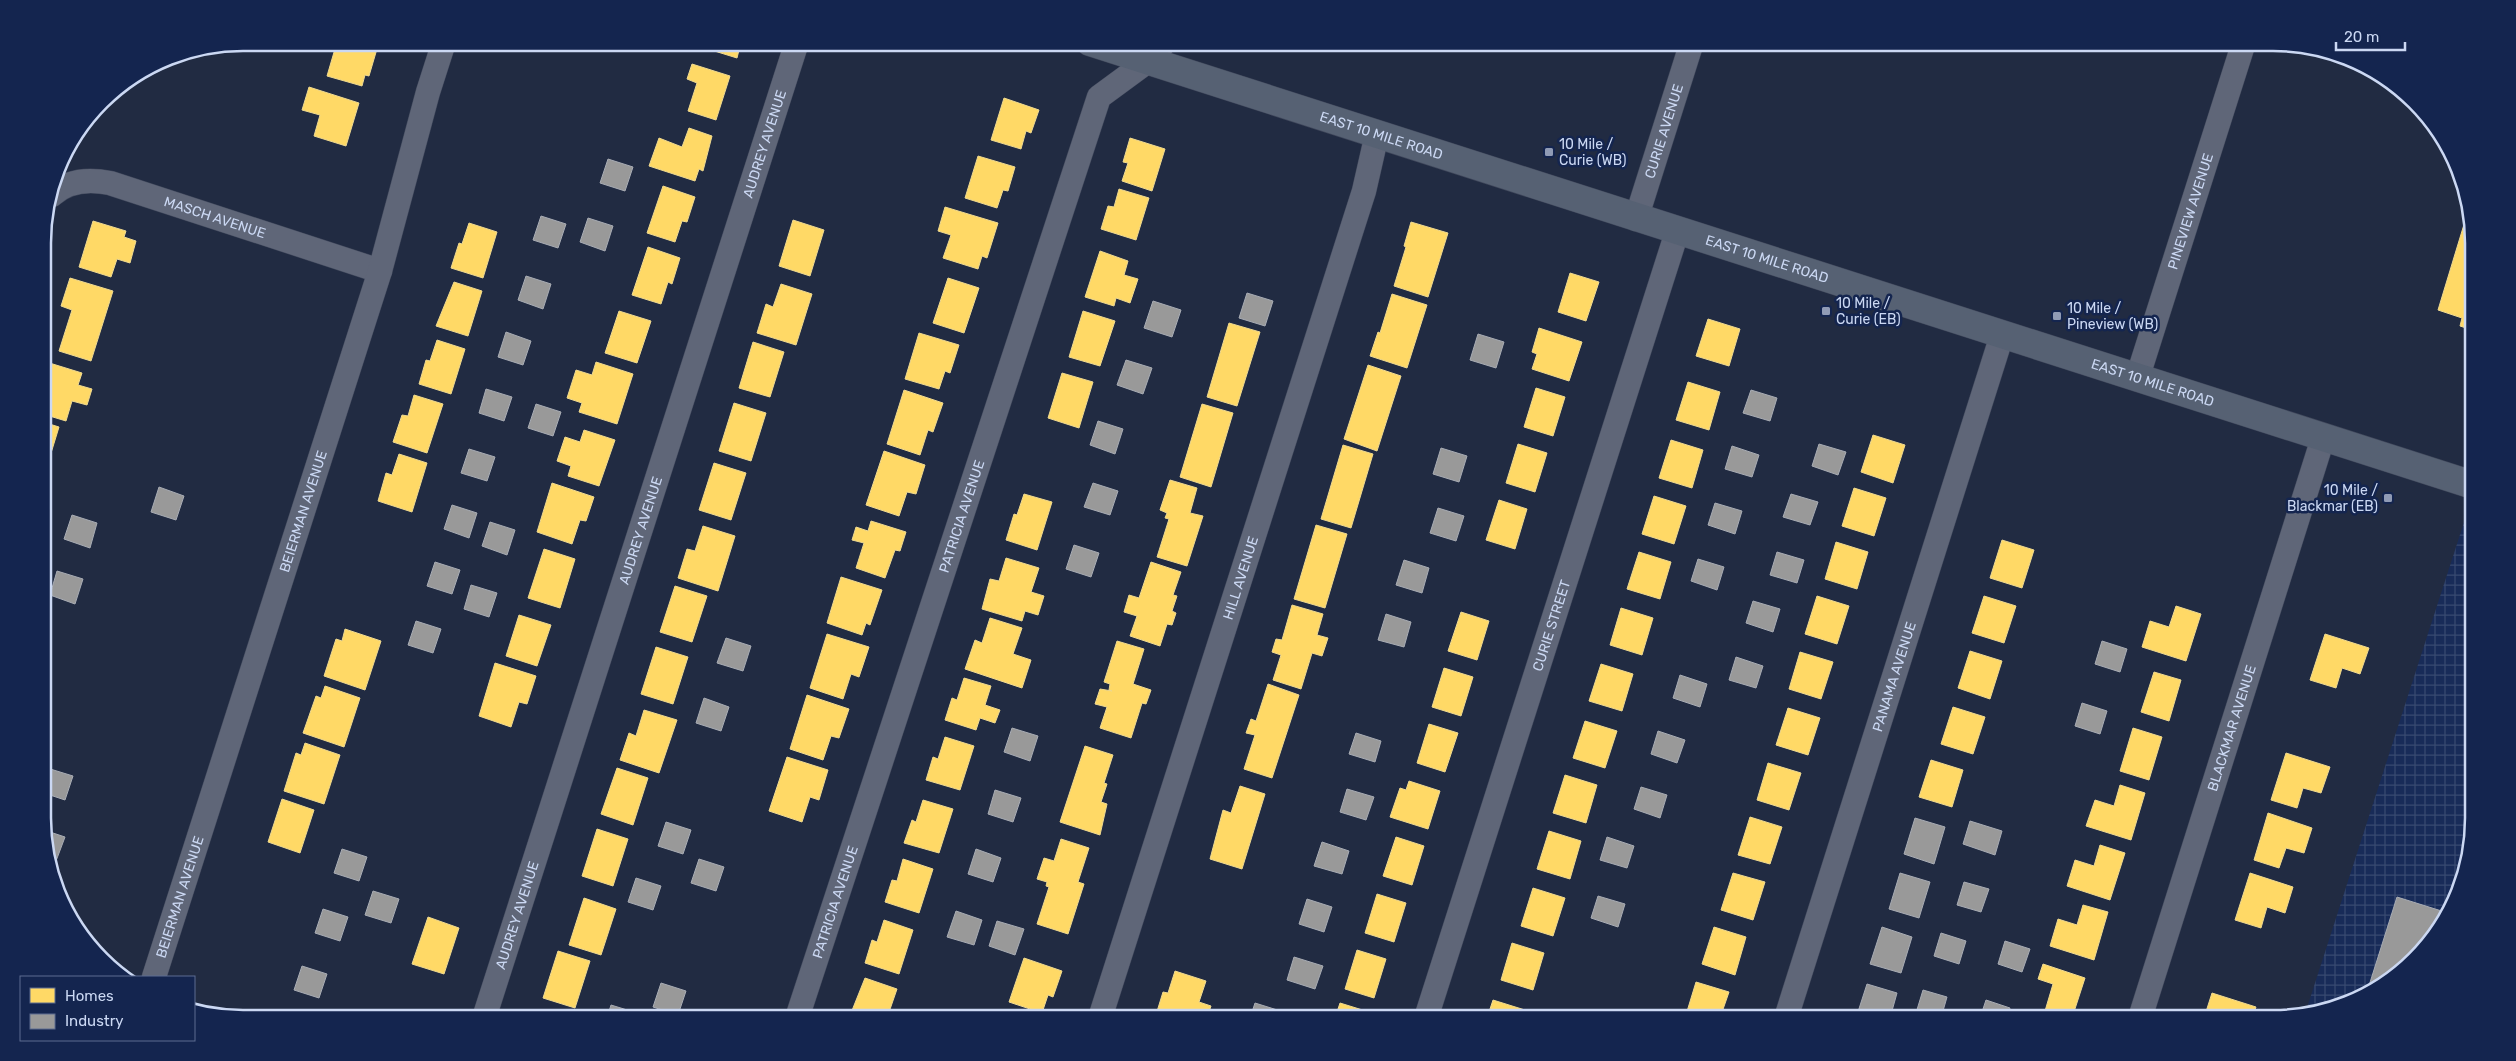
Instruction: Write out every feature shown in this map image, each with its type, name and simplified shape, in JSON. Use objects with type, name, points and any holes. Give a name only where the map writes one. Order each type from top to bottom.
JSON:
[{"type":"main road","name":"EAST 10 MILE ROAD","points":[[1156,52],[1377,134],[1636,219],[2465,482]]},
{"type":"street","name":"BEIERMAN AVENUE","points":[[154,976],[380,271],[428,92],[441,51]]},
{"type":"street","name":"AUDREY AVENUE","points":[[487,1010],[794,51]]},
{"type":"street","name":"CURIE AVENUE","points":[[1636,219],[1689,51]]},
{"type":"street","name":"PINEVIEW AVENUE","points":[[2137,379],[2241,51]]},
{"type":"street","name":"PATRICIA AVENUE","points":[[800,1010],[1099,98],[1156,52]]},
{"type":"street","name":"HILL AVENUE","points":[[1103,1010],[1364,192],[1377,134]]},
{"type":"street","name":"MASCH AVENUE","points":[[58,191],[71,184],[85,180],[110,183],[380,271]]},
{"type":"street","name":"CURIE STREET","points":[[1429,1010],[1677,232]]},
{"type":"street","name":"PANAMA AVENUE","points":[[1789,1010],[2002,335]]},
{"type":"street","name":"BLACKMAR AVENUE","points":[[2143,1010],[2323,438]]},
{"type":"shaded area","points":[[2465,519],[2465,818],[2463,843],[2455,880],[2439,914],[2409,954],[2390,970],[2358,990],[2335,1000],[2307,1006]]},
{"type":"building: Homes","points":[[334,51],[376,51],[369,76],[365,75],[362,86],[327,76]]},
{"type":"building: Homes","points":[[714,51],[739,51],[737,58]]},
{"type":"building: Homes","points":[[692,64],[730,76],[716,120],[688,111],[697,83],[687,79]]},
{"type":"building: Homes","points":[[309,87],[359,103],[346,146],[314,136],[320,115],[302,110]]},
{"type":"building: Homes","points":[[1004,98],[1039,110],[1031,133],[1026,131],[1021,149],[991,140]]},
{"type":"building: Homes","points":[[689,128],[712,136],[703,171],[699,169],[695,181],[649,166],[659,138],[682,147]]},
{"type":"building: Homes","points":[[1130,138],[1165,149],[1152,191],[1122,181],[1128,163],[1123,162]]},
{"type":"building: Homes","points":[[978,156],[1015,167],[1008,191],[1003,190],[997,208],[965,198]]},
{"type":"building: Homes","points":[[663,186],[695,197],[687,222],[682,221],[675,242],[647,233]]},
{"type":"building: Homes","points":[[1119,189],[1149,198],[1136,240],[1101,229],[1108,206],[1114,207]]},
{"type":"building: Homes","points":[[945,207],[998,223],[987,258],[982,256],[978,269],[943,258],[951,235],[938,231]]},
{"type":"building: Homes","points":[[793,220],[824,230],[810,276],[779,266]]},
{"type":"building: Homes","points":[[93,221],[126,231],[124,237],[136,241],[130,263],[117,259],[111,277],[79,267]]},
{"type":"building: Homes","points":[[1411,222],[1448,233],[1428,297],[1394,286],[1406,247],[1404,246]]},
{"type":"building: Homes","points":[[469,223],[497,232],[483,278],[451,268],[459,243],[462,244]]},
{"type":"building: Homes","points":[[2464,226],[2465,328],[2460,326],[2462,318],[2438,310]]},
{"type":"building: Homes","points":[[648,247],[680,258],[672,284],[668,282],[661,304],[632,295]]},
{"type":"building: Homes","points":[[1100,251],[1128,261],[1124,275],[1138,279],[1130,303],[1116,298],[1114,306],[1085,297]]},
{"type":"building: Homes","points":[[1570,273],[1599,282],[1586,321],[1558,312]]},
{"type":"building: Homes","points":[[70,278],[113,291],[91,361],[59,351],[72,310],[61,306]]},
{"type":"building: Homes","points":[[948,278],[979,288],[964,333],[933,323]]},
{"type":"building: Homes","points":[[454,282],[482,291],[468,336],[436,326]]},
{"type":"building: Homes","points":[[781,284],[812,294],[796,345],[757,333],[766,304],[773,307]]},
{"type":"building: Homes","points":[[1392,294],[1427,305],[1407,368],[1370,356],[1378,332],[1380,333]]},
{"type":"building: Homes","points":[[619,311],[651,321],[637,363],[605,353]]},
{"type":"building: Homes","points":[[1083,311],[1115,321],[1100,366],[1069,357]]},
{"type":"building: Homes","points":[[1708,319],[1740,329],[1729,366],[1696,356]]},
{"type":"building: Homes","points":[[1229,323],[1260,332],[1237,406],[1207,397]]},
{"type":"building: Homes","points":[[1539,328],[1582,342],[1569,381],[1532,369],[1537,354],[1532,352]]},
{"type":"building: Homes","points":[[919,333],[959,345],[950,373],[945,371],[939,389],[905,379]]},
{"type":"building: Homes","points":[[437,340],[465,349],[451,394],[419,384],[426,360],[430,361]]},
{"type":"building: Homes","points":[[753,342],[784,352],[770,397],[739,388]]},
{"type":"building: Homes","points":[[596,362],[633,374],[617,424],[579,412],[582,403],[567,398],[576,370],[592,375]]},
{"type":"building: Homes","points":[[51,363],[82,373],[78,385],[92,389],[87,405],[72,401],[66,421],[51,416]]},
{"type":"building: Homes","points":[[1368,365],[1401,376],[1377,451],[1344,439]]},
{"type":"building: Homes","points":[[1062,373],[1093,382],[1079,428],[1048,418]]},
{"type":"building: Homes","points":[[1688,382],[1720,392],[1709,430],[1676,420]]},
{"type":"building: Homes","points":[[1536,388],[1565,397],[1553,436],[1524,427]]},
{"type":"building: Homes","points":[[904,390],[943,403],[933,432],[928,430],[920,455],[887,444]]},
{"type":"building: Homes","points":[[414,395],[443,404],[427,453],[393,442],[402,415],[408,416]]},
{"type":"building: Homes","points":[[734,403],[766,413],[751,461],[719,451]]},
{"type":"building: Homes","points":[[1202,404],[1233,413],[1211,487],[1180,477]]},
{"type":"building: Homes","points":[[51,424],[59,427],[51,453]]},
{"type":"building: Homes","points":[[584,430],[615,440],[599,486],[568,476],[571,466],[557,461],[565,437],[580,442]]},
{"type":"building: Homes","points":[[1873,435],[1905,445],[1893,483],[1861,472]]},
{"type":"building: Homes","points":[[1671,440],[1703,450],[1692,488],[1659,478]]},
{"type":"building: Homes","points":[[1518,444],[1547,453],[1535,492],[1506,483]]},
{"type":"building: Homes","points":[[1343,445],[1373,454],[1351,528],[1321,519]]},
{"type":"building: Homes","points":[[884,451],[925,465],[916,494],[907,492],[899,516],[866,505]]},
{"type":"building: Homes","points":[[399,454],[427,463],[412,512],[378,501],[386,473],[392,475]]},
{"type":"building: Homes","points":[[714,463],[746,473],[731,520],[699,510]]},
{"type":"building: Homes","points":[[1170,480],[1197,488],[1190,513],[1203,516],[1187,566],[1157,557],[1169,519],[1165,518],[1167,513],[1160,510]]},
{"type":"building: Homes","points":[[552,483],[594,497],[586,521],[580,520],[572,544],[537,532]]},
{"type":"building: Homes","points":[[1854,488],[1886,498],[1874,536],[1842,526]]},
{"type":"building: Homes","points":[[1024,494],[1052,502],[1037,550],[1006,540],[1014,514],[1017,515]]},
{"type":"building: Homes","points":[[1654,496],[1686,506],[1674,544],[1642,534]]},
{"type":"building: Homes","points":[[1499,500],[1527,509],[1515,549],[1486,540]]},
{"type":"building: Homes","points":[[871,521],[906,532],[900,551],[895,550],[885,578],[856,568],[864,543],[852,540],[856,527],[868,531]]},
{"type":"building: Homes","points":[[1316,525],[1347,534],[1325,608],[1294,599]]},
{"type":"building: Homes","points":[[703,526],[735,536],[718,591],[678,578],[687,549],[695,551]]},
{"type":"building: Homes","points":[[2002,540],[2034,550],[2022,588],[1990,578]]},
{"type":"building: Homes","points":[[1836,542],[1868,552],[1857,589],[1825,579]]},
{"type":"building: Homes","points":[[544,549],[575,559],[560,608],[528,598]]},
{"type":"building: Homes","points":[[1639,552],[1671,562],[1660,599],[1627,589]]},
{"type":"building: Homes","points":[[1006,558],[1039,568],[1031,592],[1044,596],[1038,615],[1025,611],[1022,621],[982,609],[990,579],[999,581]]},
{"type":"building: Homes","points":[[1151,562],[1181,572],[1173,595],[1177,596],[1172,611],[1176,613],[1172,625],[1167,624],[1160,646],[1130,636],[1137,616],[1124,612],[1129,595],[1139,598]]},
{"type":"building: Homes","points":[[841,577],[882,590],[870,625],[866,623],[862,635],[827,623]]},
{"type":"building: Homes","points":[[675,586],[707,596],[692,642],[660,632]]},
{"type":"building: Homes","points":[[1817,596],[1849,606],[1837,644],[1805,634]]},
{"type":"building: Homes","points":[[1984,596],[2016,606],[2004,643],[1972,633]]},
{"type":"building: Homes","points":[[1292,605],[1323,614],[1317,635],[1328,638],[1322,656],[1312,653],[1301,689],[1273,680],[1281,655],[1272,652],[1276,639],[1282,640]]},
{"type":"building: Homes","points":[[2176,606],[2201,614],[2186,661],[2142,647],[2150,621],[2169,627]]},
{"type":"building: Homes","points":[[1621,608],[1653,618],[1642,655],[1610,645]]},
{"type":"building: Homes","points":[[1461,612],[1489,621],[1477,660],[1448,651]]},
{"type":"building: Homes","points":[[519,615],[551,625],[537,666],[506,656]]},
{"type":"building: Homes","points":[[990,618],[1022,628],[1013,654],[1031,660],[1022,688],[965,669],[975,640],[982,643]]},
{"type":"building: Homes","points":[[345,629],[381,641],[365,690],[324,676],[336,639],[342,641]]},
{"type":"building: Homes","points":[[827,634],[869,647],[859,677],[851,674],[843,699],[810,688]]},
{"type":"building: Homes","points":[[2325,634],[2369,648],[2360,674],[2342,668],[2336,688],[2310,680]]},
{"type":"building: Homes","points":[[1117,641],[1144,649],[1133,684],[1151,690],[1146,704],[1142,703],[1131,738],[1100,728],[1107,707],[1095,704],[1100,689],[1112,691],[1109,690],[1110,684],[1104,682]]},
{"type":"building: Homes","points":[[656,647],[688,657],[673,704],[641,694]]},
{"type":"building: Homes","points":[[1970,651],[2002,661],[1990,699],[1958,688]]},
{"type":"building: Homes","points":[[1800,652],[1833,662],[1821,699],[1789,689]]},
{"type":"building: Homes","points":[[495,663],[536,676],[527,704],[519,702],[511,727],[479,716]]},
{"type":"building: Homes","points":[[1601,664],[1633,674],[1622,711],[1589,701]]},
{"type":"building: Homes","points":[[1444,668],[1473,677],[1461,716],[1432,707]]},
{"type":"building: Homes","points":[[2154,672],[2181,680],[2169,721],[2141,712]]},
{"type":"building: Homes","points":[[964,678],[991,686],[985,705],[1000,710],[995,723],[980,718],[976,730],[945,720],[952,698],[957,700]]},
{"type":"building: Homes","points":[[1268,684],[1299,695],[1272,778],[1244,769],[1255,735],[1246,733],[1251,719],[1256,721]]},
{"type":"building: Homes","points":[[325,686],[360,698],[344,747],[303,733],[316,696],[321,698]]},
{"type":"building: Homes","points":[[807,695],[849,709],[839,738],[831,736],[823,760],[790,749]]},
{"type":"building: Homes","points":[[1953,707],[1985,717],[1973,754],[1941,744]]},
{"type":"building: Homes","points":[[1788,708],[1820,718],[1808,755],[1776,745]]},
{"type":"building: Homes","points":[[644,710],[677,720],[659,773],[620,760],[629,733],[636,736]]},
{"type":"building: Homes","points":[[1585,721],[1617,731],[1605,768],[1573,758]]},
{"type":"building: Homes","points":[[1429,724],[1458,733],[1445,772],[1417,763]]},
{"type":"building: Homes","points":[[2133,728],[2162,737],[2149,780],[2120,771]]},
{"type":"building: Homes","points":[[945,737],[974,746],[960,790],[926,780],[933,757],[938,759]]},
{"type":"building: Homes","points":[[305,743],[340,755],[324,804],[284,791],[296,753],[301,755]]},
{"type":"building: Homes","points":[[1085,746],[1113,755],[1104,783],[1107,784],[1101,802],[1107,804],[1100,835],[1060,822]]},
{"type":"building: Homes","points":[[2286,753],[2330,767],[2321,793],[2303,788],[2297,808],[2271,800]]},
{"type":"building: Homes","points":[[787,757],[828,770],[819,800],[810,797],[802,822],[769,811]]},
{"type":"building: Homes","points":[[1931,760],[1963,770],[1952,807],[1919,797]]},
{"type":"building: Homes","points":[[1768,763],[1801,773],[1789,810],[1757,800]]},
{"type":"building: Homes","points":[[617,768],[648,778],[633,825],[601,814]]},
{"type":"building: Homes","points":[[1565,775],[1597,785],[1586,823],[1553,813]]},
{"type":"building: Homes","points":[[1409,781],[1440,791],[1428,829],[1390,817],[1400,788],[1406,790]]},
{"type":"building: Homes","points":[[2120,785],[2145,793],[2131,840],[2086,826],[2095,800],[2114,806]]},
{"type":"building: Homes","points":[[1240,786],[1265,794],[1242,869],[1210,859],[1223,810],[1231,813]]},
{"type":"building: Homes","points":[[282,799],[314,810],[300,853],[268,842]]},
{"type":"building: Homes","points":[[923,800],[953,809],[939,853],[904,843],[912,820],[916,822]]},
{"type":"building: Homes","points":[[2268,813],[2312,828],[2304,853],[2286,848],[2279,868],[2254,860]]},
{"type":"building: Homes","points":[[1750,817],[1782,827],[1770,864],[1738,855]]},
{"type":"building: Homes","points":[[597,829],[628,839],[613,886],[582,876]]},
{"type":"building: Homes","points":[[1549,831],[1581,841],[1570,879],[1537,869]]},
{"type":"building: Homes","points":[[1396,837],[1424,846],[1412,885],[1383,876]]},
{"type":"building: Homes","points":[[1061,839],[1089,848],[1078,882],[1084,884],[1068,934],[1037,924],[1049,887],[1046,886],[1047,882],[1037,879],[1044,858],[1054,861]]},
{"type":"building: Homes","points":[[2100,845],[2125,853],[2110,900],[2067,886],[2075,860],[2094,866]]},
{"type":"building: Homes","points":[[903,859],[933,869],[919,913],[885,902],[892,880],[897,881]]},
{"type":"building: Homes","points":[[1733,873],[1765,882],[1753,920],[1721,910]]},
{"type":"building: Homes","points":[[2250,873],[2293,887],[2285,913],[2267,907],[2261,928],[2235,920]]},
{"type":"building: Homes","points":[[1533,888],[1565,898],[1553,936],[1521,926]]},
{"type":"building: Homes","points":[[1377,894],[1406,903],[1394,942],[1365,933]]},
{"type":"building: Homes","points":[[584,898],[616,909],[601,955],[569,945]]},
{"type":"building: Homes","points":[[2083,905],[2108,912],[2094,960],[2050,946],[2058,919],[2077,925]]},
{"type":"building: Homes","points":[[428,917],[459,928],[444,974],[412,964]]},
{"type":"building: Homes","points":[[884,920],[913,930],[899,974],[865,963],[872,940],[877,942]]},
{"type":"building: Homes","points":[[1714,927],[1746,937],[1735,975],[1702,964]]},
{"type":"building: Homes","points":[[1512,943],[1544,953],[1533,990],[1501,980]]},
{"type":"building: Homes","points":[[1357,950],[1386,959],[1374,998],[1345,989]]},
{"type":"building: Homes","points":[[558,951],[590,961],[575,1008],[543,998]]},
{"type":"building: Homes","points":[[1024,958],[1062,971],[1053,997],[1048,995],[1043,1010],[1033,1010],[1009,1002]]},
{"type":"building: Homes","points":[[2043,964],[2085,978],[2075,1010],[2045,1010],[2053,984],[2038,979]]},
{"type":"building: Homes","points":[[1175,971],[1206,981],[1199,1002],[1211,1006],[1210,1010],[1157,1010],[1163,992],[1168,993]]},
{"type":"building: Homes","points":[[865,978],[897,989],[890,1010],[852,1010]]},
{"type":"building: Homes","points":[[1696,982],[1729,992],[1723,1010],[1687,1010]]},
{"type":"building: Homes","points":[[2212,993],[2256,1007],[2255,1010],[2207,1010]]},
{"type":"building: Homes","points":[[1493,1000],[1525,1010],[1490,1010]]},
{"type":"building: Homes","points":[[1340,1003],[1363,1010],[1338,1010]]},
{"type":"building: Industry","points":[[608,159],[633,167],[625,191],[600,183]]},
{"type":"building: Industry","points":[[541,216],[566,224],[558,248],[533,240]]},
{"type":"building: Industry","points":[[588,218],[613,226],[605,251],[580,242]]},
{"type":"building: Industry","points":[[526,276],[551,284],[543,309],[518,300]]},
{"type":"building: Industry","points":[[1247,293],[1273,301],[1265,326],[1239,318]]},
{"type":"building: Industry","points":[[1153,301],[1181,310],[1172,337],[1144,328]]},
{"type":"building: Industry","points":[[506,332],[531,341],[523,365],[498,357]]},
{"type":"building: Industry","points":[[1478,334],[1504,342],[1496,368],[1470,360]]},
{"type":"building: Industry","points":[[1126,360],[1152,368],[1143,394],[1117,385]]},
{"type":"building: Industry","points":[[486,389],[512,397],[504,421],[479,413]]},
{"type":"building: Industry","points":[[1751,390],[1777,398],[1770,421],[1743,413]]},
{"type":"building: Industry","points":[[536,404],[561,412],[553,436],[528,428]]},
{"type":"building: Industry","points":[[1098,421],[1123,429],[1115,454],[1090,445]]},
{"type":"building: Industry","points":[[1819,444],[1846,452],[1838,475],[1812,466]]},
{"type":"building: Industry","points":[[1732,446],[1759,455],[1752,477],[1725,469]]},
{"type":"building: Industry","points":[[1441,448],[1467,456],[1459,482],[1433,474]]},
{"type":"building: Industry","points":[[469,449],[495,457],[487,481],[461,473]]},
{"type":"building: Industry","points":[[1093,483],[1118,491],[1110,515],[1084,507]]},
{"type":"building: Industry","points":[[159,487],[184,496],[176,520],[151,512]]},
{"type":"building: Industry","points":[[1791,494],[1818,502],[1810,525],[1783,517]]},
{"type":"building: Industry","points":[[1715,503],[1742,511],[1735,534],[1708,525]]},
{"type":"building: Industry","points":[[452,505],[477,513],[469,538],[444,529]]},
{"type":"building: Industry","points":[[1438,508],[1464,516],[1456,541],[1430,533]]},
{"type":"building: Industry","points":[[72,515],[97,523],[90,548],[64,539]]},
{"type":"building: Industry","points":[[490,522],[515,530],[507,555],[482,546]]},
{"type":"building: Industry","points":[[1074,545],[1099,553],[1091,577],[1066,569]]},
{"type":"building: Industry","points":[[1777,552],[1804,560],[1797,583],[1770,575]]},
{"type":"building: Industry","points":[[1698,559],[1724,567],[1717,590],[1691,581]]},
{"type":"building: Industry","points":[[1404,560],[1429,568],[1422,593],[1396,585]]},
{"type":"building: Industry","points":[[435,562],[460,570],[452,594],[427,586]]},
{"type":"building: Industry","points":[[57,571],[83,579],[75,604],[51,595]]},
{"type":"building: Industry","points":[[471,585],[497,593],[489,617],[464,609]]},
{"type":"building: Industry","points":[[1753,601],[1780,609],[1773,632],[1746,623]]},
{"type":"building: Industry","points":[[1386,614],[1411,622],[1404,647],[1378,640]]},
{"type":"building: Industry","points":[[416,621],[441,629],[433,653],[408,645]]},
{"type":"building: Industry","points":[[726,638],[751,646],[743,671],[717,663]]},
{"type":"building: Industry","points":[[2102,641],[2127,649],[2120,672],[2095,664]]},
{"type":"building: Industry","points":[[1736,657],[1763,666],[1756,688],[1729,680]]},
{"type":"building: Industry","points":[[1680,675],[1707,684],[1700,707],[1673,698]]},
{"type":"building: Industry","points":[[704,698],[729,707],[721,731],[696,723]]},
{"type":"building: Industry","points":[[2082,703],[2107,711],[2100,734],[2075,726]]},
{"type":"building: Industry","points":[[1012,728],[1038,736],[1030,761],[1004,752]]},
{"type":"building: Industry","points":[[1658,731],[1685,740],[1677,763],[1651,754]]},
{"type":"building: Industry","points":[[1356,733],[1381,741],[1375,762],[1349,754]]},
{"type":"building: Industry","points":[[51,769],[73,776],[65,800],[51,795]]},
{"type":"building: Industry","points":[[1641,787],[1667,795],[1660,818],[1634,809]]},
{"type":"building: Industry","points":[[1347,789],[1374,797],[1366,820],[1340,812]]},
{"type":"building: Industry","points":[[995,790],[1021,798],[1013,822],[988,814]]},
{"type":"building: Industry","points":[[1915,818],[1945,827],[1934,864],[1904,854]]},
{"type":"building: Industry","points":[[1970,821],[2002,831],[1995,855],[1963,844]]},
{"type":"building: Industry","points":[[666,822],[691,830],[683,854],[658,846]]},
{"type":"building: Industry","points":[[52,833],[65,837],[56,860]]},
{"type":"building: Industry","points":[[1607,837],[1634,846],[1627,868],[1600,860]]},
{"type":"building: Industry","points":[[1322,842],[1349,851],[1342,874],[1314,866]]},
{"type":"building: Industry","points":[[342,849],[367,857],[359,881],[334,873]]},
{"type":"building: Industry","points":[[976,849],[1001,858],[993,882],[968,874]]},
{"type":"building: Industry","points":[[699,859],[724,867],[716,891],[691,883]]},
{"type":"building: Industry","points":[[1900,873],[1930,882],[1919,918],[1889,909]]},
{"type":"building: Industry","points":[[636,878],[661,886],[653,910],[628,902]]},
{"type":"building: Industry","points":[[1964,882],[1989,889],[1981,912],[1957,905]]},
{"type":"building: Industry","points":[[373,891],[399,899],[391,923],[365,915]]},
{"type":"building: Industry","points":[[1598,896],[1625,904],[1618,927],[1591,918]]},
{"type":"building: Industry","points":[[2397,897],[2441,911],[2425,935],[2409,954],[2370,984]]},
{"type":"building: Industry","points":[[1307,899],[1332,907],[1324,932],[1299,924]]},
{"type":"building: Industry","points":[[323,909],[348,917],[340,941],[315,933]]},
{"type":"building: Industry","points":[[956,911],[982,920],[974,945],[947,937]]},
{"type":"building: Industry","points":[[997,921],[1024,929],[1015,955],[989,946]]},
{"type":"building: Industry","points":[[1882,927],[1912,937],[1901,973],[1870,964]]},
{"type":"building: Industry","points":[[1941,933],[1966,941],[1959,964],[1934,956]]},
{"type":"building: Industry","points":[[2005,941],[2030,949],[2022,972],[1998,964]]},
{"type":"building: Industry","points":[[1294,957],[1323,966],[1315,989],[1287,980]]},
{"type":"building: Industry","points":[[302,966],[327,974],[319,998],[294,990]]},
{"type":"building: Industry","points":[[661,983],[686,991],[680,1010],[662,1010],[653,1007]]},
{"type":"building: Industry","points":[[1867,984],[1897,993],[1892,1010],[1859,1010]]},
{"type":"building: Industry","points":[[1923,990],[1947,997],[1943,1010],[1917,1010]]},
{"type":"building: Industry","points":[[1986,1000],[2010,1008],[2009,1010],[1983,1010]]},
{"type":"building: Industry","points":[[1255,1003],[1277,1010],[1253,1010]]},
{"type":"building: Industry","points":[[611,1005],[627,1010],[609,1010]]},
{"type":"place","name":"10 Mile / Curie (WB)","points":[[1549,152]]},
{"type":"place","name":"10 Mile / Curie (EB)","points":[[1826,311]]},
{"type":"place","name":"10 Mile / Pineview (WB)","points":[[2057,316]]},
{"type":"place","name":"10 Mile / Blackmar (EB)","points":[[2388,498]]}]
